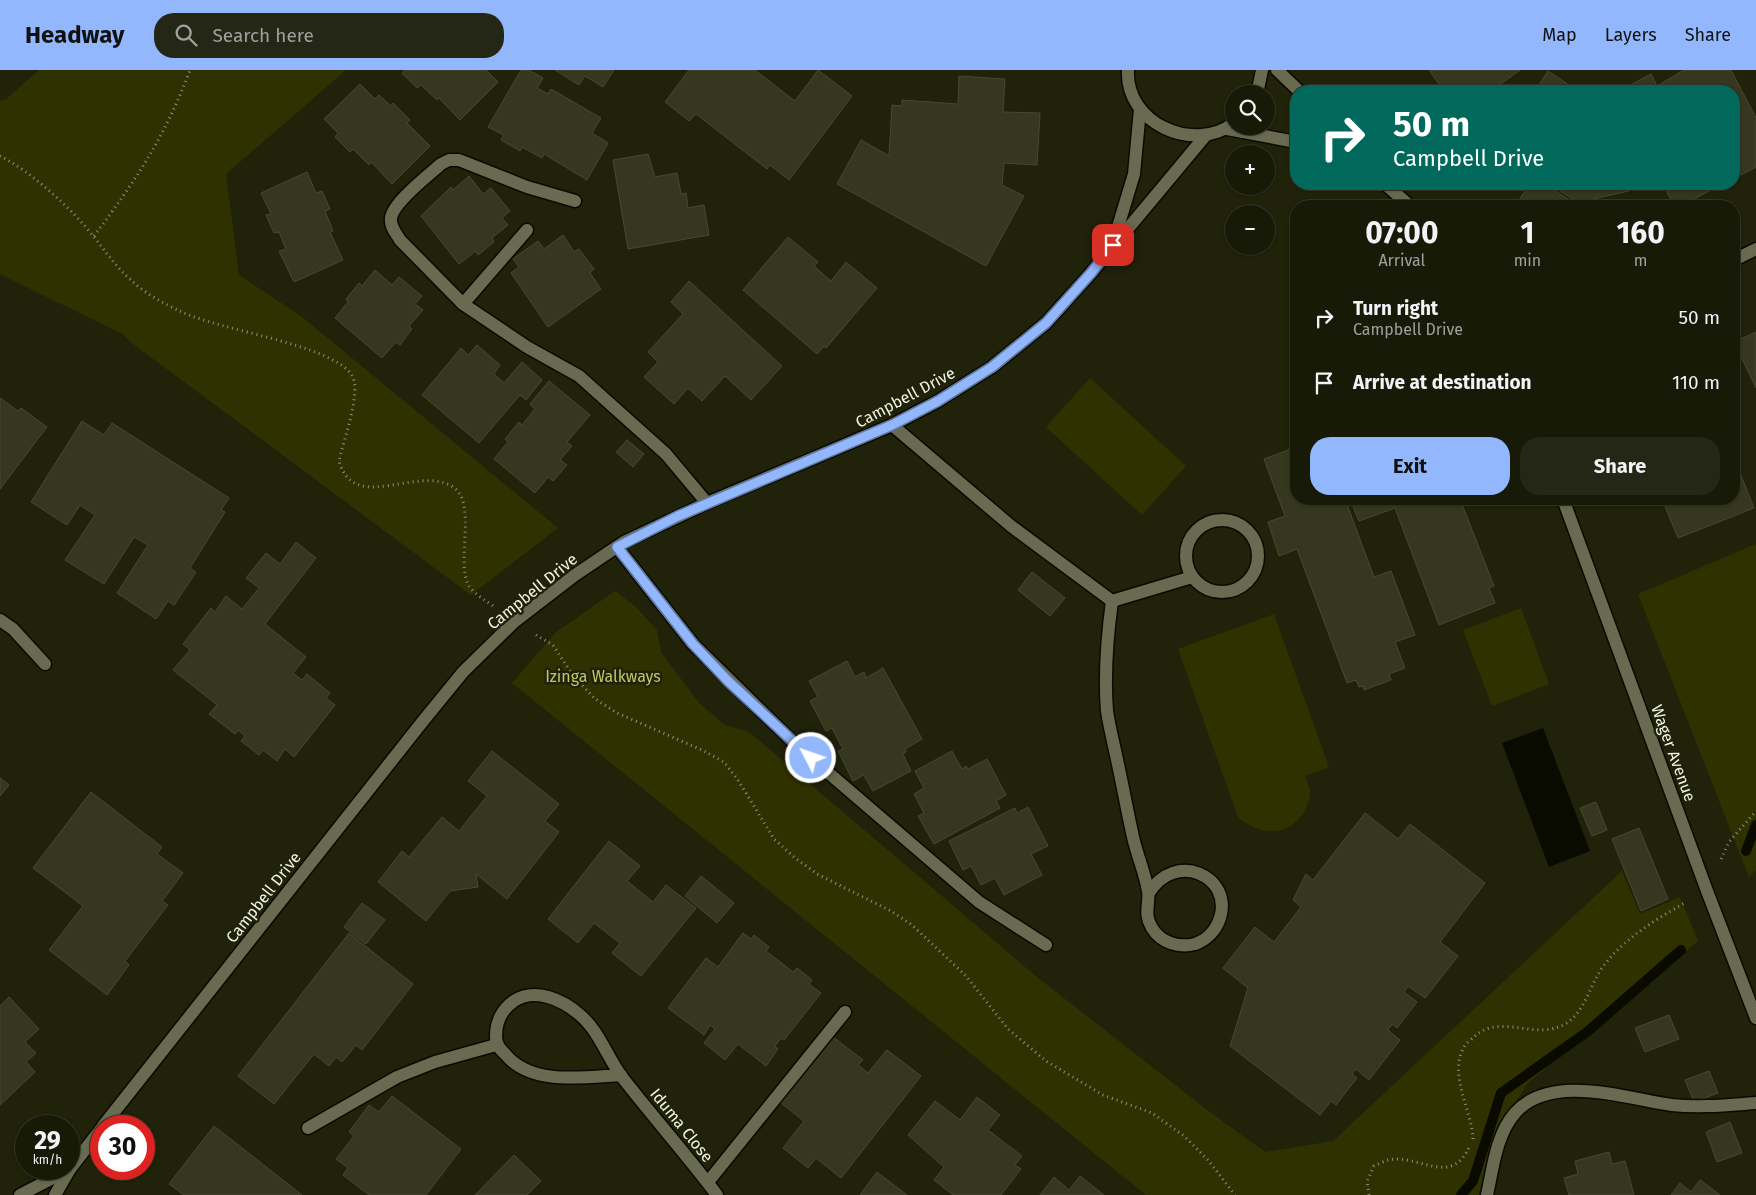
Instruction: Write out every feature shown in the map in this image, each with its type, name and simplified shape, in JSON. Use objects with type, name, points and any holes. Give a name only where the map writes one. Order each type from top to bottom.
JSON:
[{"type":"street","points":[[1259,85],[1262,70]]},
{"type":"street","points":[[1277,70],[1293,85]]},
{"type":"street","points":[[1124,72],[1140,109],[1154,122],[1170,132],[1188,136],[1206,136],[1225,128]]},
{"type":"street","points":[[1113,245],[1134,174],[1140,109]]},
{"type":"street","points":[[1267,135],[1290,141]]},
{"type":"street","name":"Campbell Drive","points":[[112,1115],[463,672],[514,622],[575,574],[617,547],[707,503],[892,425],[938,401],[992,367],[1046,323],[1091,273],[1206,136]]},
{"type":"street","points":[[575,201],[527,187],[460,160],[449,160],[441,164],[396,207],[391,218],[392,228],[400,240],[462,304],[527,347],[579,376],[666,454],[707,503]]},
{"type":"street","points":[[1392,190],[1403,200]]},
{"type":"street","points":[[462,304],[527,230]]},
{"type":"street","points":[[1740,257],[1756,249]]},
{"type":"street","points":[[892,425],[1011,526],[1112,601]]},
{"type":"street","name":"Wager Avenue","points":[[1565,505],[1707,891],[1756,1018]]},
{"type":"street","points":[[1223,520],[1236,523],[1247,531],[1255,542],[1258,554],[1256,568],[1249,579],[1239,588],[1227,592],[1214,591],[1202,586],[1192,576],[1187,565],[1186,551],[1190,539],[1199,528],[1210,522],[1223,520]]},
{"type":"street","points":[[617,547],[693,644],[796,745],[979,902],[1046,945]]},
{"type":"street","points":[[1112,601],[1192,576]]},
{"type":"street","points":[[1112,601],[1106,648],[1107,711],[1134,839],[1149,893],[1146,905],[1150,924],[1161,938],[1172,944],[1185,946],[1197,943],[1216,928],[1221,916],[1218,892],[1211,882],[1201,874],[1183,870],[1165,875],[1155,882],[1149,893]]},
{"type":"street","points":[[0,620],[13,629],[45,664]]},
{"type":"street","name":"Iduma Close","points":[[496,1045],[496,1028],[503,1010],[516,1000],[535,995],[558,1000],[580,1015],[597,1035],[621,1075],[717,1195]]},
{"type":"street","points":[[708,1182],[845,1012]]},
{"type":"street","points":[[308,1128],[397,1078],[435,1062],[496,1045],[510,1060],[528,1072],[565,1078],[621,1075]]},
{"type":"street","points":[[1486,1195],[1498,1142],[1515,1113],[1534,1098],[1554,1093],[1582,1090],[1672,1105],[1706,1107],[1756,1103]]},
{"type":"street","name":"Campbell Drive","points":[[80,1156],[90,1143]]},
{"type":"street","points":[[20,1195],[49,1180]]},
{"type":"street","name":"Campbell Drive","points":[[55,1195],[64,1180]]},
{"type":"path","points":[[94,236],[128,191],[163,135],[190,70]]},
{"type":"path","points":[[0,156],[19,166],[94,236],[109,258],[132,282],[180,312],[208,323],[323,353],[352,374],[356,389],[339,461],[342,472],[349,481],[363,487],[428,480],[452,486],[461,495],[464,509],[465,571],[469,586],[514,622],[553,645],[572,674],[594,698],[617,713],[702,750],[724,762],[738,780],[774,839],[794,857],[817,874],[883,907],[912,925],[966,976],[1008,1029],[1046,1061],[1103,1095],[1152,1113],[1184,1136],[1208,1160],[1235,1195]]},
{"type":"path","points":[[1369,1195],[1368,1181],[1374,1166],[1389,1160],[1410,1161],[1428,1167],[1445,1167],[1459,1162],[1468,1152],[1473,1139],[1472,1126],[1460,1088],[1458,1069],[1464,1046],[1483,1029],[1499,1026],[1540,1032],[1568,1023],[1604,965],[1625,943],[1652,923],[1707,891],[1729,842],[1756,811]]},
{"type":"green space","points":[[39,70],[346,70],[226,174],[239,275],[301,316],[558,528],[471,595],[122,334],[0,274],[0,101],[5,100]]},
{"type":"green space","points":[[1090,378],[1186,466],[1142,515],[1046,427]]},
{"type":"green space","points":[[1756,544],[1756,870],[1749,877],[1638,594]]},
{"type":"green space","name":"Izinga Walkways","points":[[615,591],[635,606],[657,630],[661,652],[699,703],[725,725],[749,732],[1037,977],[1206,1109],[1265,1152],[1333,1141],[1622,871],[1640,914],[1680,897],[1698,941],[1528,1083],[1502,1124],[1488,1157],[1479,1195],[1146,1195],[512,683],[555,633]]},
{"type":"green space","points":[[1521,608],[1549,684],[1492,706],[1463,630]]},
{"type":"green space","points":[[1274,614],[1329,767],[1305,776],[1310,793],[1304,812],[1290,826],[1272,831],[1254,827],[1238,817],[1178,649]]},
{"type":"shaded area","points":[[1543,728],[1590,851],[1549,867],[1502,743]]},
{"type":"building","points":[[405,70],[486,70],[498,82],[460,120],[439,98],[437,100],[421,85],[417,88],[402,73]]},
{"type":"building","points":[[521,70],[529,70],[543,78],[537,88],[548,94],[551,89],[601,118],[592,133],[608,143],[587,180],[544,154],[542,158],[522,147],[520,151],[501,140],[504,135],[488,127]]},
{"type":"building","points":[[555,70],[614,70],[603,87],[585,76],[579,85]]},
{"type":"building","points":[[689,70],[755,70],[795,101],[818,70],[852,96],[789,180],[770,165],[767,169],[696,114],[689,121],[665,102]]},
{"type":"building","points":[[1429,70],[1520,70],[1499,85],[1440,85]]},
{"type":"building","points":[[1684,70],[1731,70],[1739,85],[1659,85]]},
{"type":"building","points":[[1548,71],[1569,85],[1539,85]]},
{"type":"building","points":[[1651,74],[1656,85],[1630,85]]},
{"type":"building","points":[[959,76],[1005,79],[1003,112],[1040,113],[1037,165],[1004,163],[1002,185],[1024,196],[986,266],[837,184],[861,140],[889,156],[892,105],[902,106],[902,100],[958,104]]},
{"type":"building","points":[[360,84],[375,99],[379,95],[391,106],[393,103],[410,120],[407,123],[430,146],[392,184],[371,162],[369,165],[353,149],[350,152],[335,137],[338,133],[324,119]]},
{"type":"building","points":[[1740,87],[1756,118],[1756,167],[1741,175]]},
{"type":"building","points":[[648,154],[655,177],[677,173],[681,194],[686,193],[688,208],[704,205],[709,235],[628,249],[613,160]]},
{"type":"building","points":[[307,172],[316,193],[322,191],[330,209],[325,211],[333,231],[330,232],[343,260],[294,282],[279,251],[286,249],[279,232],[274,233],[266,215],[271,214],[261,193]]},
{"type":"building","points":[[469,176],[483,194],[491,188],[510,211],[502,218],[508,225],[492,238],[494,242],[478,255],[476,251],[459,264],[421,216],[451,187],[453,190]]},
{"type":"building","points":[[1526,190],[1554,190],[1569,200],[1519,200]]},
{"type":"building","points":[[1558,190],[1629,191],[1592,200],[1574,200]]},
{"type":"building","points":[[1666,190],[1711,190],[1692,200],[1671,200]]},
{"type":"building","points":[[563,235],[574,252],[579,249],[594,269],[590,273],[601,289],[548,327],[511,273],[519,267],[513,259],[538,241],[544,249]]},
{"type":"building","points":[[788,237],[818,262],[814,266],[831,281],[846,262],[877,288],[826,348],[824,346],[817,354],[743,290]]},
{"type":"building","points":[[375,270],[392,285],[399,277],[422,296],[415,304],[423,310],[409,326],[412,329],[400,345],[396,342],[382,358],[335,318],[348,302],[346,299],[359,283],[362,286]]},
{"type":"building","points":[[689,281],[782,366],[751,400],[725,376],[702,401],[688,388],[674,404],[644,377],[658,362],[648,352],[683,314],[671,302]]},
{"type":"building","points":[[1756,332],[1756,388],[1740,355],[1740,339]]},
{"type":"building","points":[[477,345],[500,365],[494,374],[504,383],[522,362],[542,380],[526,400],[520,395],[479,443],[422,395],[461,348],[468,355]]},
{"type":"building","points":[[549,381],[590,415],[567,442],[572,446],[560,460],[567,465],[553,481],[548,477],[535,493],[494,459],[508,442],[505,439],[519,422],[522,425],[535,409],[530,404]]},
{"type":"building","points":[[0,398],[18,411],[21,408],[47,427],[0,489]]},
{"type":"building","points":[[82,421],[104,435],[112,423],[229,498],[221,510],[225,512],[190,568],[196,572],[174,605],[168,601],[156,619],[117,593],[148,545],[134,537],[104,584],[65,560],[95,515],[80,505],[67,525],[31,502]]},
{"type":"building","points":[[627,440],[644,454],[633,467],[616,452]]},
{"type":"building","points":[[1290,449],[1290,505],[1347,505],[1374,577],[1391,571],[1415,635],[1395,642],[1405,668],[1389,674],[1391,680],[1364,690],[1363,686],[1359,687],[1356,680],[1347,683],[1297,549],[1279,556],[1268,522],[1285,516],[1264,459]]},
{"type":"building","points":[[1740,473],[1754,508],[1678,538],[1664,505],[1740,505]]},
{"type":"building","points":[[1352,505],[1462,505],[1494,586],[1489,588],[1495,603],[1439,625],[1395,508],[1359,521]]},
{"type":"building","points":[[296,542],[316,558],[265,624],[306,657],[293,673],[302,680],[307,674],[330,693],[326,698],[335,705],[294,757],[285,749],[277,761],[263,750],[259,755],[241,741],[245,736],[238,730],[235,734],[209,714],[217,705],[173,670],[190,650],[183,644],[211,608],[215,612],[226,596],[242,609],[259,588],[246,578],[266,553],[280,564]]},
{"type":"building","points":[[1032,572],[1065,598],[1050,616],[1018,590]]},
{"type":"building","points":[[847,661],[855,677],[864,672],[866,678],[883,668],[922,739],[905,749],[906,752],[903,754],[911,771],[873,791],[864,775],[853,781],[838,751],[843,749],[832,728],[826,731],[810,701],[818,697],[809,681]]},
{"type":"building","points":[[492,751],[559,804],[545,821],[559,832],[507,899],[476,874],[478,887],[450,891],[426,921],[378,882],[402,851],[409,857],[442,817],[459,831],[487,796],[468,781]]},
{"type":"building","points":[[952,751],[962,769],[966,766],[968,769],[987,759],[1006,795],[996,801],[1000,808],[934,844],[918,816],[924,813],[914,794],[924,788],[915,771]]},
{"type":"building","points":[[0,778],[9,785],[0,796]]},
{"type":"building","points":[[91,792],[162,847],[157,854],[183,873],[162,901],[168,905],[125,961],[129,965],[107,995],[49,950],[83,906],[33,868]]},
{"type":"building","points":[[1596,802],[1607,830],[1592,836],[1580,808]]},
{"type":"building","points":[[1028,807],[1048,846],[1031,854],[1042,875],[1004,895],[995,878],[981,885],[971,866],[963,870],[949,841],[1015,808],[1017,813]]},
{"type":"building","points":[[1365,813],[1398,839],[1410,824],[1485,883],[1440,942],[1458,956],[1425,998],[1408,986],[1404,992],[1417,1002],[1397,1028],[1392,1024],[1388,1030],[1400,1040],[1369,1080],[1356,1069],[1352,1074],[1357,1078],[1336,1105],[1331,1101],[1320,1115],[1230,1046],[1248,988],[1223,968],[1255,927],[1274,942],[1301,907],[1293,900],[1306,874],[1313,880]]},
{"type":"building","points":[[1639,828],[1668,899],[1641,911],[1612,839]]},
{"type":"building","points":[[609,841],[640,866],[627,881],[653,902],[666,885],[696,908],[641,976],[612,953],[620,943],[594,923],[578,943],[548,919]]},
{"type":"building","points":[[701,876],[734,903],[717,923],[685,896]]},
{"type":"building","points":[[362,903],[385,920],[366,944],[344,927]]},
{"type":"building","points":[[349,933],[413,984],[362,1050],[356,1045],[342,1062],[336,1057],[329,1066],[314,1054],[274,1104],[238,1076]]},
{"type":"building","points":[[743,933],[751,939],[754,935],[769,947],[766,951],[793,972],[797,968],[812,980],[809,984],[821,993],[784,1040],[781,1038],[775,1046],[778,1049],[766,1066],[738,1044],[725,1060],[704,1043],[715,1029],[710,1025],[704,1035],[668,1008],[706,958],[718,967]]},
{"type":"building","points":[[9,997],[39,1029],[25,1042],[36,1053],[26,1062],[35,1072],[0,1105],[0,1006]]},
{"type":"building","points":[[1669,1015],[1679,1039],[1645,1052],[1635,1028]]},
{"type":"building","points":[[833,1037],[863,1060],[858,1065],[868,1073],[887,1050],[921,1076],[841,1178],[816,1158],[808,1168],[783,1148],[804,1121],[781,1103]]},
{"type":"building","points":[[1709,1071],[1718,1093],[1694,1102],[1685,1080]]},
{"type":"building","points":[[392,1096],[461,1149],[426,1195],[369,1195],[343,1175],[348,1168],[336,1159],[354,1136],[349,1132],[369,1105],[379,1112]]},
{"type":"building","points":[[977,1097],[1000,1115],[988,1130],[1022,1156],[1015,1165],[1021,1169],[1001,1195],[953,1195],[934,1180],[944,1167],[908,1135],[935,1101],[960,1120]]},
{"type":"building","points":[[1730,1122],[1742,1153],[1717,1162],[1706,1132]]},
{"type":"building","points":[[214,1126],[302,1195],[184,1195],[169,1184]]},
{"type":"building","points":[[1609,1152],[1612,1164],[1625,1161],[1634,1195],[1569,1195],[1564,1178],[1578,1174],[1575,1161]]},
{"type":"building","points":[[514,1155],[541,1181],[527,1195],[475,1195]]},
{"type":"building","points":[[877,1172],[907,1195],[860,1195]]},
{"type":"building","points":[[1080,1176],[1104,1195],[1040,1195],[1054,1177],[1069,1190]]},
{"type":"building","points":[[1700,1180],[1720,1195],[1671,1195],[1680,1183],[1691,1192]]},
{"type":"waterway","points":[[1746,851],[1756,825]]},
{"type":"waterway","points":[[1461,1195],[1473,1181],[1501,1093],[1587,1032],[1681,950]]},
{"type":"route","points":[[811,758],[728,681],[693,644],[617,547],[678,516],[892,425],[938,401],[992,367],[1046,323],[1091,273],[1113,245]]}]
